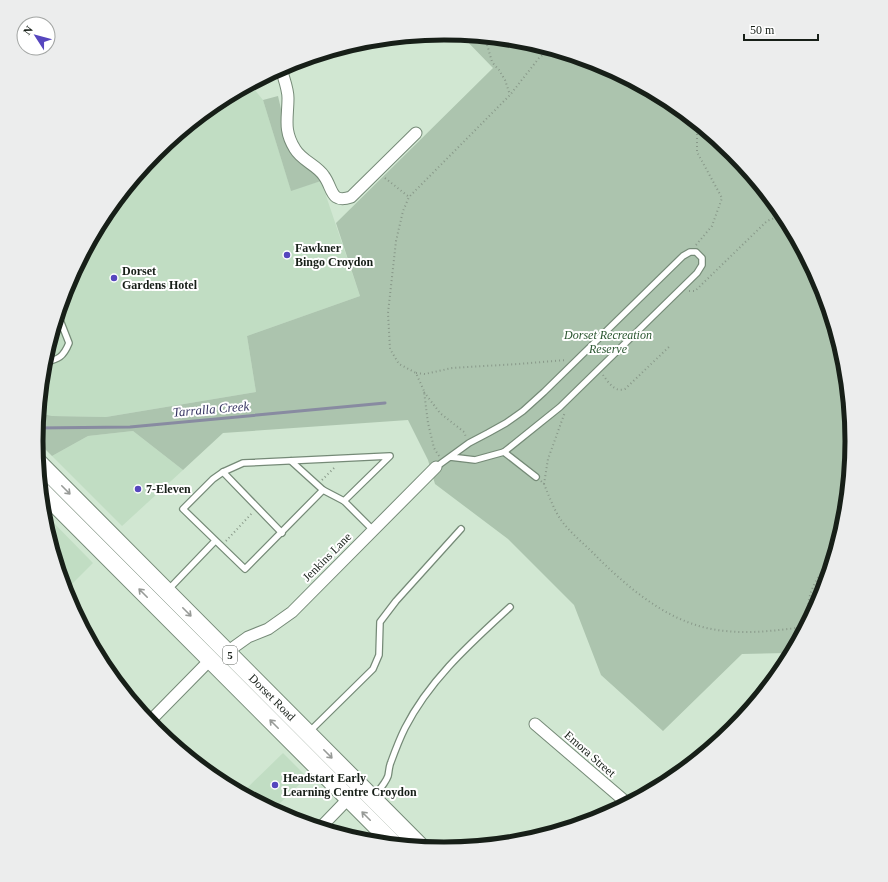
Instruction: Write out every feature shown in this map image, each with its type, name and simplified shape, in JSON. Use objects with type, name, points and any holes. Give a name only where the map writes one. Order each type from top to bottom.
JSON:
[{"type":"main road","name":"Dorset Road","points":[[44,468],[415,841]]},
{"type":"main road","name":"Dorset Road","points":[[46,495],[388,838]]},
{"type":"main road","points":[[89,538],[101,526]]},
{"type":"main road","points":[[210,660],[227,652]]},
{"type":"street","points":[[283,74],[288,96],[286,124],[288,134],[298,153],[319,169],[325,176],[332,193],[337,197],[343,199],[351,197],[416,133]]},
{"type":"street","name":"Jenkins Lane","points":[[227,652],[248,637],[268,629],[292,612],[440,465]]},
{"type":"street","points":[[154,717],[210,660]]},
{"type":"street","name":"Emora Street","points":[[535,724],[623,800]]},
{"type":"street","points":[[324,824],[348,798]]},
{"type":"lane","points":[[440,465],[450,457],[468,443],[488,434],[523,411],[683,256],[690,252],[696,252],[702,258],[702,265],[697,273],[571,397],[504,452],[475,460],[450,457]]},
{"type":"lane","points":[[52,360],[59,358],[64,354],[69,343],[61,323]]},
{"type":"lane","points":[[504,452],[536,477]]},
{"type":"lane","points":[[323,490],[245,570],[183,509],[213,479],[223,472],[243,463],[390,456],[344,501]]},
{"type":"lane","points":[[291,461],[323,490],[344,501],[373,530]]},
{"type":"lane","points":[[223,472],[282,533]]},
{"type":"lane","points":[[307,733],[373,669],[379,655],[380,622],[396,601],[461,529]]},
{"type":"lane","points":[[166,592],[215,541]]},
{"type":"lane","points":[[372,798],[385,782],[391,762],[405,728],[424,698],[443,673],[462,652],[510,607]]},
{"type":"path","points":[[486,42],[492,62],[500,70],[510,95]]},
{"type":"path","points":[[545,53],[539,58],[510,95],[409,196],[403,211],[396,241],[388,313],[390,349],[399,364],[416,373],[425,374],[452,368],[576,360]]},
{"type":"path","points":[[690,252],[712,226],[722,198],[697,152],[697,131]]},
{"type":"path","points":[[377,172],[409,196]]},
{"type":"path","points":[[678,291],[695,292],[767,221],[776,217]]},
{"type":"path","points":[[599,369],[608,382],[620,391],[625,389],[671,345]]},
{"type":"path","points":[[416,373],[424,391],[440,413],[464,432],[468,443]]},
{"type":"path","points":[[424,391],[428,423],[440,465]]},
{"type":"path","points":[[571,397],[548,459],[544,484],[560,519],[570,530],[620,579],[650,603],[678,619],[698,626],[726,631],[770,631],[799,628]]},
{"type":"path","points":[[317,485],[343,458]]},
{"type":"path","points":[[221,546],[257,508]]},
{"type":"path","points":[[807,610],[807,604],[812,588],[822,574]]},
{"type":"shaded area","points":[[254,89],[263,100],[291,190],[321,181],[360,296],[247,336],[256,392],[106,417],[52,416],[44,414],[46,389],[57,337],[64,312],[84,264],[97,240],[126,197],[160,157],[200,123],[221,108]]},
{"type":"shaded area","points":[[133,431],[183,470],[122,526],[52,456],[88,436]]},
{"type":"shaded area","points":[[51,521],[93,563],[70,586],[64,570]]},
{"type":"shaded area","name":"Headstart Early Learning Centre Croydon","points":[[283,753],[307,777],[278,805],[246,789]]},
{"type":"green space","name":"Dorset Recreation Reserve","points":[[467,41],[496,43],[573,61],[621,81],[667,108],[688,123],[728,157],[762,197],[777,218],[804,264],[824,312],[831,337],[842,389],[844,415],[845,441],[842,493],[824,570],[804,618],[784,653],[742,654],[663,731],[601,675],[574,605],[508,539],[435,484],[428,460],[408,420],[223,433],[183,470],[133,431],[88,436],[52,456],[43,447],[44,414],[52,416],[106,417],[256,392],[247,336],[360,296],[336,223],[493,68]]},
{"type":"green space","points":[[278,96],[281,109],[281,129],[284,140],[289,148],[314,171],[321,181],[291,191],[263,100]]},
{"type":"waterway","name":"Tarralla Creek","points":[[44,428],[130,427],[385,403]]},
{"type":"place","name":"Fawkner Bingo Croydon","points":[[287,255]]},
{"type":"place","name":"Dorset Gardens Hotel","points":[[114,278]]},
{"type":"place","name":"7-Eleven","points":[[138,489]]},
{"type":"place","name":"Headstart Early Learning Centre Croydon","points":[[275,785]]}]
